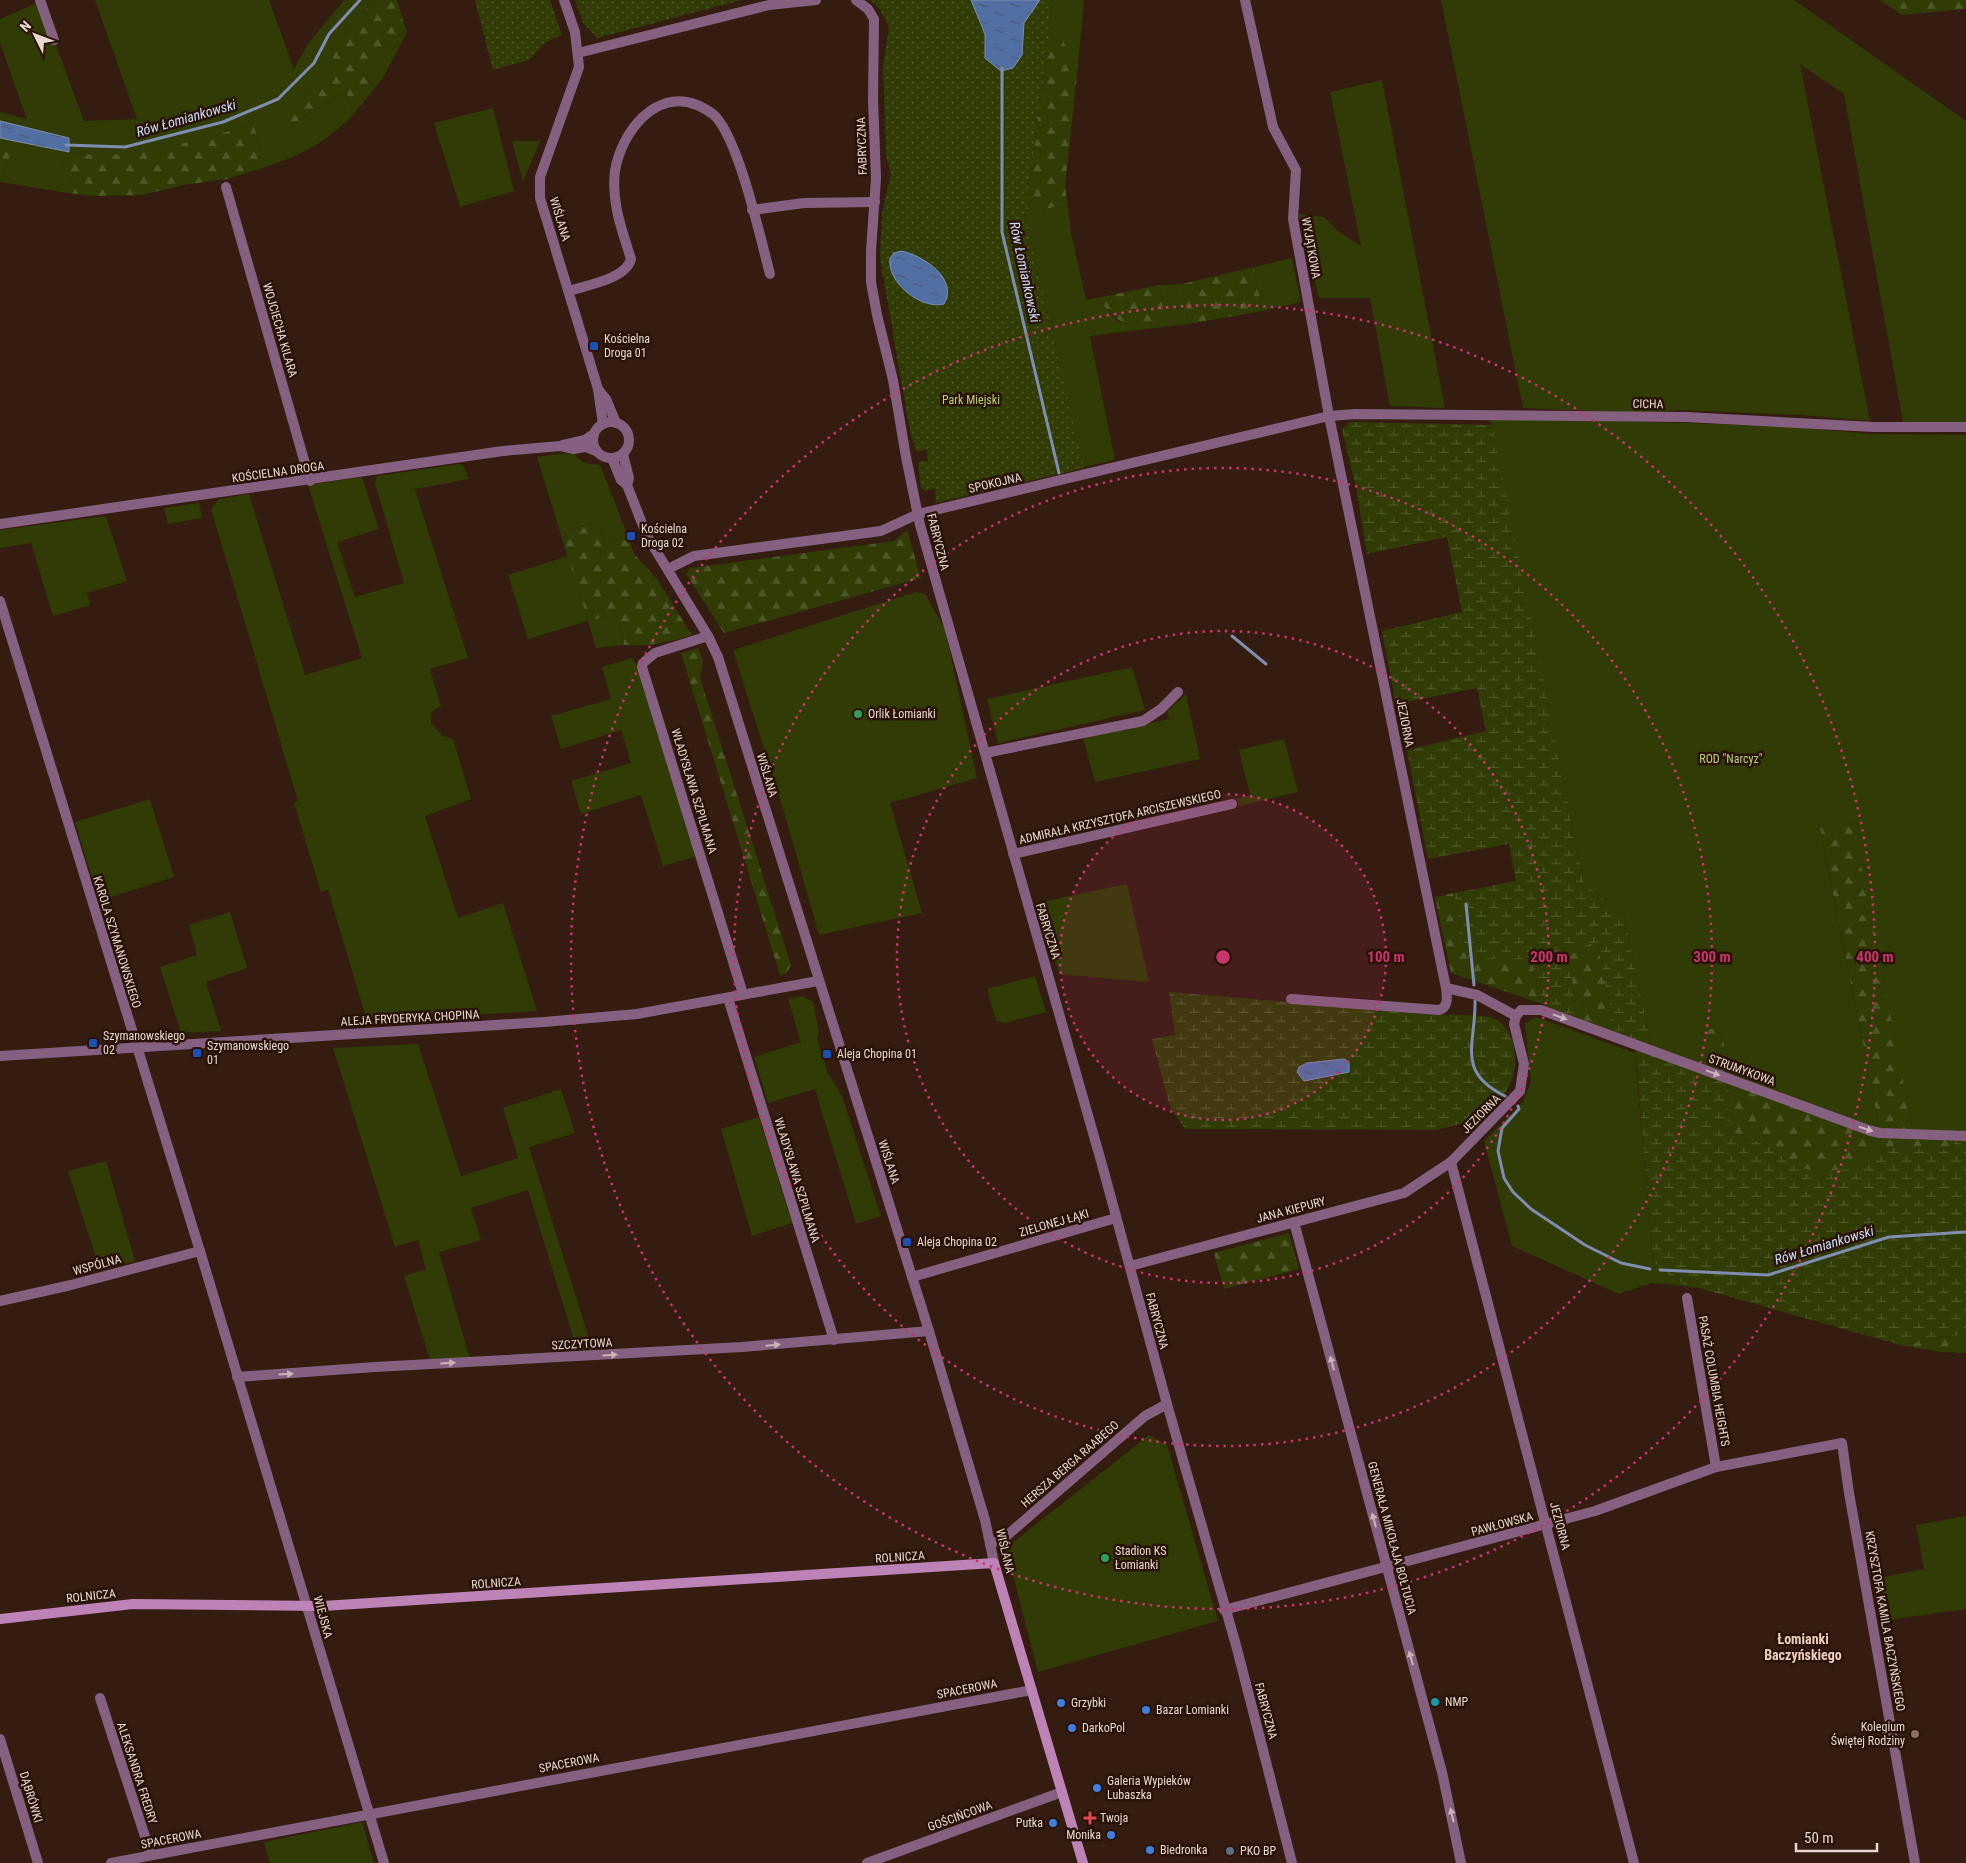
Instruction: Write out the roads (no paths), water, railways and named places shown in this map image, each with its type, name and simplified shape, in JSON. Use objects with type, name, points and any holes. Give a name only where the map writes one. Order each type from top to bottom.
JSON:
[{"type":"street","points":[[40,0],[54,40]]},
{"type":"street","name":"WIŚLANA","points":[[564,0],[576,32],[579,67],[540,177],[540,198],[598,389],[603,424]]},
{"type":"street","points":[[578,53],[769,5],[816,0]]},
{"type":"street","name":"FABRYCZNA","points":[[856,0],[868,9],[874,20],[875,202],[871,251],[872,289],[893,380],[918,514],[1130,1266],[1292,1863]]},
{"type":"street","name":"WYJĄTKOWA","points":[[1244,0],[1273,127],[1296,170],[1293,219],[1330,416]]},
{"type":"street","points":[[569,291],[622,274],[630,265],[632,259],[616,210],[615,170],[620,152],[630,131],[655,106],[673,101],[689,102],[715,116],[727,136],[752,210],[770,274]]},
{"type":"street","name":"WOJCIECHA KILARA","points":[[226,187],[310,480]]},
{"type":"street","points":[[752,210],[804,203],[875,202]]},
{"type":"street","name":"WIŚLANA","points":[[598,389],[606,399],[616,423]]},
{"type":"street","name":"CICHA","points":[[1330,416],[1419,413],[1676,417],[1874,427],[1966,427]]},
{"type":"street","name":"SPOKOJNA","points":[[668,569],[694,556],[881,532],[918,514],[1330,416]]},
{"type":"street","name":"JEZIORNA","points":[[1330,416],[1446,988]]},
{"type":"street","points":[[616,423],[622,426],[628,437],[628,444],[623,454],[606,458],[596,451],[593,440],[594,434],[603,424],[616,423]]},
{"type":"street","name":"KOŚCIELNA DROGA","points":[[0,524],[503,451],[560,446],[585,440],[594,434]]},
{"type":"street","name":"KOŚCIELNA DROGA","points":[[560,446],[573,449],[586,447],[596,451]]},
{"type":"street","name":"WIŚLANA","points":[[623,454],[629,478],[627,485]]},
{"type":"street","name":"WIŚLANA","points":[[612,458],[622,480],[627,485],[646,536],[708,636],[718,657],[929,1331],[994,1563],[1083,1863]]},
{"type":"street","name":"KAROLA SZYMANOWSKIEGO","points":[[0,601],[237,1377]]},
{"type":"street","name":"WŁADYSŁAWA SZPILMANA","points":[[708,636],[655,653],[643,663],[642,667],[743,994]]},
{"type":"street","points":[[985,753],[1143,721],[1161,709],[1178,692]]},
{"type":"street","name":"ADMIRAŁA KRZYSZTOFA ARCISZEWSKIEGO","points":[[1013,854],[1232,804]]},
{"type":"street","name":"ALEJA FRYDERYKA CHOPINA","points":[[0,1056],[554,1022],[637,1014],[818,981]]},
{"type":"street","points":[[1291,999],[1439,1010],[1445,1007],[1447,1001],[1446,988],[1477,995],[1516,1016]]},
{"type":"street","name":"WŁADYSŁAWA SZPILMANA","points":[[728,998],[834,1340]]},
{"type":"street","name":"STRUMYKOWA","points":[[1516,1016],[1522,1010],[1542,1010],[1816,1112],[1880,1133],[1966,1136]]},
{"type":"street","name":"JEZIORNA","points":[[1516,1016],[1514,1024],[1524,1064],[1520,1092],[1451,1162],[1634,1863]]},
{"type":"street","name":"JANA KIEPURY","points":[[1130,1266],[1404,1193],[1451,1162]]},
{"type":"street","name":"ZIELONEJ ŁĄKI","points":[[912,1277],[1116,1218]]},
{"type":"street","name":"GENERAŁA MIKOŁAJA BOŁTUCIA","points":[[1294,1222],[1442,1772],[1460,1863]]},
{"type":"street","name":"WSPÓLNA","points":[[0,1301],[71,1285],[200,1251]]},
{"type":"street","name":"PASAŻ COLUMBIA HEIGHTS","points":[[1687,1298],[1716,1467]]},
{"type":"street","name":"SZCZYTOWA","points":[[237,1377],[834,1340],[929,1331]]},
{"type":"street","name":"WIEJSKA","points":[[237,1377],[384,1863]]},
{"type":"street","name":"HERSZA BERGA RAABEGO","points":[[990,1544],[1004,1538],[1146,1416],[1167,1404]]},
{"type":"street","name":"PAWŁOWSKA","points":[[1224,1610],[1547,1525],[1595,1511],[1716,1467],[1842,1443]]},
{"type":"street","name":"KRZYSZTOFA KAMILA BACZYŃSKIEGO","points":[[1842,1443],[1849,1493],[1914,1863]]},
{"type":"street","name":"ROLNICZA","points":[[0,1619],[133,1604],[307,1606],[446,1599],[994,1563]]},
{"type":"street","name":"SPACEROWA","points":[[111,1863],[1032,1690]]},
{"type":"street","name":"ALEKSANDRA FREDRY","points":[[100,1698],[151,1856]]},
{"type":"street","name":"DĄBRÓWKI","points":[[0,1739],[38,1863]]},
{"type":"street","name":"GOŚCIŃCOWA","points":[[867,1863],[1062,1792]]},
{"type":"water","points":[[971,0],[1040,0],[1024,23],[1022,55],[1013,68],[1001,71],[985,58],[985,34]]},
{"type":"water","points":[[0,121],[69,138],[69,152],[0,138]]},
{"type":"water","points":[[901,251],[919,257],[943,277],[947,286],[944,304],[925,303],[899,285],[890,267],[890,258],[894,253]]},
{"type":"water","points":[[1344,1059],[1349,1062],[1349,1072],[1304,1081],[1297,1072],[1299,1067],[1307,1063]]},
{"type":"waterway","name":"Rów Łomiankowski","points":[[66,145],[125,147],[223,122],[278,99],[314,63],[329,34],[360,0]]},
{"type":"waterway","name":"Rów Łomiankowski","points":[[1002,68],[1002,232],[1059,473]]},
{"type":"waterway","name":"Rów Łomiankowski","points":[[1232,636],[1266,664]]},
{"type":"waterway","points":[[1466,904],[1474,985]]},
{"type":"waterway","name":"Rów Łomiankowski","points":[[1475,1001],[1472,1044],[1474,1067],[1479,1077],[1489,1087],[1505,1096]]},
{"type":"waterway","name":"Rów Łomiankowski","points":[[1518,1106],[1519,1109],[1502,1128],[1498,1151],[1504,1178],[1513,1192],[1531,1209],[1585,1245],[1621,1263],[1650,1269]]},
{"type":"waterway","name":"Rów Łomiankowski","points":[[1660,1270],[1768,1275],[1889,1237],[1966,1232]]},
{"type":"place","name":"Kościelna Droga 01","points":[[594,346]]},
{"type":"place","name":"Kościelna Droga 02","points":[[631,536]]},
{"type":"place","name":"Orlik Łomianki","points":[[858,714]]},
{"type":"place","name":"Szymanowskiego 02","points":[[93,1043]]},
{"type":"place","name":"Szymanowskiego 01","points":[[197,1053]]},
{"type":"place","name":"Aleja Chopina 01","points":[[827,1054]]},
{"type":"place","name":"Aleja Chopina 02","points":[[907,1242]]},
{"type":"place","name":"Stadion KS Łomianki","points":[[1105,1558]]},
{"type":"place","name":"NMP","points":[[1435,1702]]},
{"type":"place","name":"Grzybki","points":[[1061,1703]]},
{"type":"place","name":"Bazar Lomianki","points":[[1146,1710]]},
{"type":"place","name":"DarkoPol","points":[[1072,1728]]},
{"type":"place","name":"Kolegium Świętej Rodziny","points":[[1915,1734]]},
{"type":"place","name":"Galeria Wypieków Lubaszka","points":[[1097,1788]]},
{"type":"place","name":"Twoja","points":[[1090,1818]]},
{"type":"place","name":"Putka","points":[[1053,1823]]},
{"type":"place","name":"Monika","points":[[1111,1835]]},
{"type":"place","name":"Biedronka","points":[[1150,1850]]},
{"type":"place","name":"PKO BP","points":[[1230,1851]]},
{"type":"district","name":"Łomianki Baczyńskiego","points":[[1803,1648]]},
{"type":"park label","name":"Park Miejski","points":[[971,400]]},
{"type":"park label","name":"ROD \"Narcyz\"","points":[[1731,759]]}]
